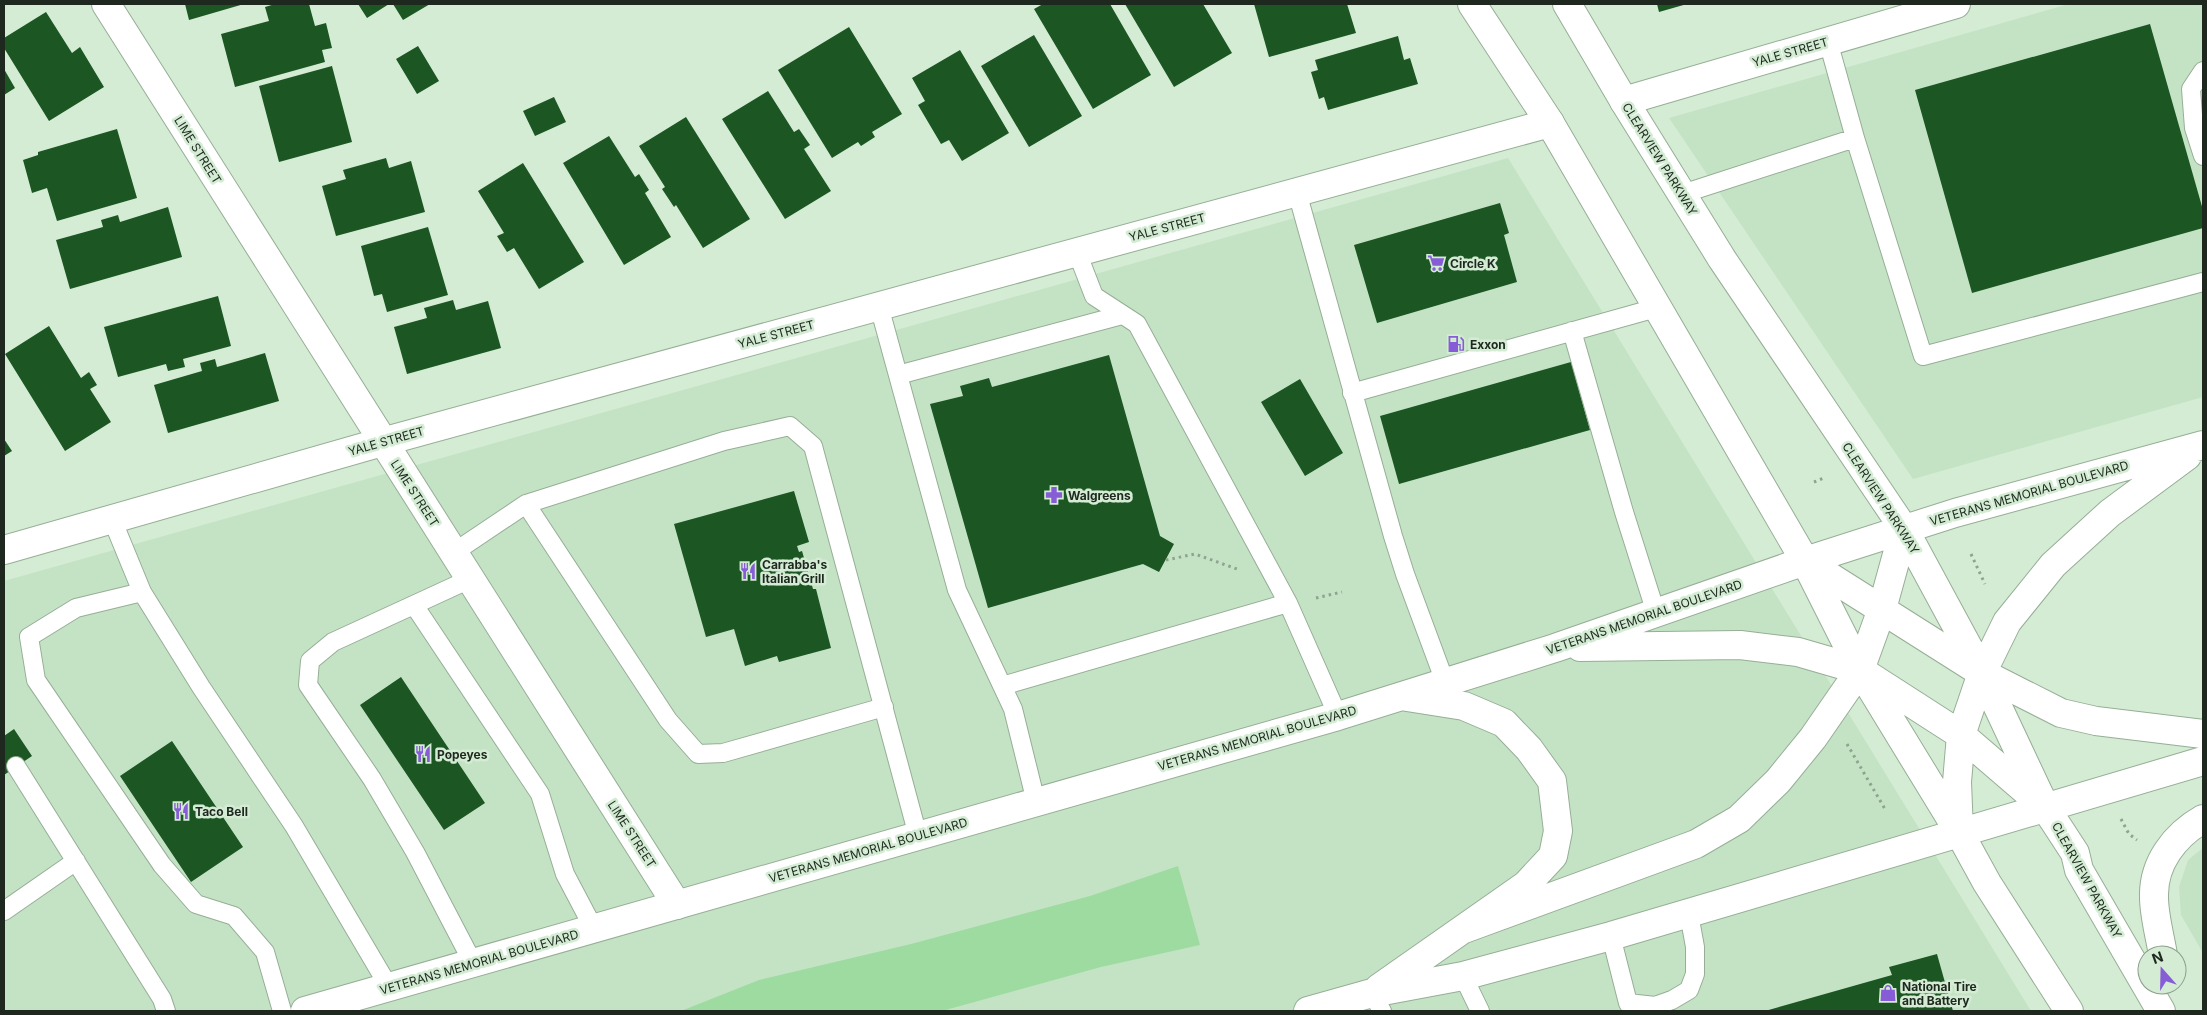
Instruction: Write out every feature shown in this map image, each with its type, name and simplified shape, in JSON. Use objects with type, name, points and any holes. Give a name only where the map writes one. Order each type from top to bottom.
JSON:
[{"type":"main road","name":"LIME STREET","points":[[106,4],[677,905]]},
{"type":"main road","points":[[1472,4],[1550,124],[1805,561],[1860,670],[1960,832],[1987,883],[2069,1011]]},
{"type":"main road","name":"CLEARVIEW PARKWAY","points":[[1567,4],[1624,101],[1722,259],[1904,529],[1982,673],[2045,807],[2074,853],[2079,870],[2161,1011]]},
{"type":"main road","name":"YALE STREET","points":[[1624,101],[1956,4]]},
{"type":"main road","name":"YALE STREET","points":[[4,550],[382,442],[1550,124]]},
{"type":"main road","points":[[1960,832],[1957,782],[1961,735],[1982,673],[2007,622],[2053,565],[2110,513],[2202,445]]},
{"type":"main road","name":"VETERANS MEMORIAL BOULEVARD","points":[[305,1011],[1338,716],[1555,648],[1805,561],[1955,513],[2202,445]]},
{"type":"main road","points":[[1464,929],[1696,844],[1739,819],[1778,781],[1813,738],[1860,670],[1882,609],[1904,529]]},
{"type":"main road","points":[[1805,561],[1982,673],[2061,713],[2096,721],[2203,734]]},
{"type":"main road","points":[[1555,648],[1740,645],[1798,652],[1860,670],[1961,735],[2045,807]]},
{"type":"main road","points":[[1377,1002],[1464,929],[1526,885],[1552,856],[1558,831],[1552,781],[1528,749],[1504,723],[1464,706],[1398,696]]},
{"type":"main road","points":[[1308,1011],[1377,1002],[1463,976],[1689,914],[2203,761]]},
{"type":"main road","points":[[2161,945],[2154,897],[2157,871],[2169,848],[2187,828],[2203,819]]},
{"type":"main road","points":[[2170,995],[2173,1011]]},
{"type":"lane","points":[[1828,41],[1855,138],[1923,356],[2202,286]]},
{"type":"lane","points":[[2203,71],[2190,89],[2194,128],[2203,156]]},
{"type":"lane","points":[[1682,194],[1855,138]]},
{"type":"lane","points":[[1297,192],[1404,574],[1445,682]]},
{"type":"lane","points":[[1077,252],[1094,296],[1137,324],[1288,603],[1338,716]]},
{"type":"lane","points":[[879,306],[957,590],[1013,709],[1036,802]]},
{"type":"lane","points":[[1352,393],[1656,308]]},
{"type":"lane","points":[[898,374],[1122,315]]},
{"type":"lane","points":[[1572,332],[1624,512],[1656,613]]},
{"type":"lane","points":[[453,553],[526,504],[724,441],[790,426],[813,446],[918,836]]},
{"type":"lane","points":[[526,504],[668,720],[698,754],[723,753],[884,707]]},
{"type":"lane","points":[[112,519],[142,592],[201,687],[294,826],[389,987]]},
{"type":"lane","points":[[470,580],[333,642],[310,660],[308,685],[372,779],[415,852],[473,963]]},
{"type":"lane","points":[[142,592],[76,608],[28,637],[36,680],[162,865],[196,904],[234,916],[265,952],[282,1011]]},
{"type":"lane","points":[[1002,686],[1288,603]]},
{"type":"lane","points":[[414,605],[540,794],[565,874],[594,929]]},
{"type":"lane","points":[[16,766],[162,999],[166,1011]]},
{"type":"lane","points":[[4,911],[76,861]]},
{"type":"lane","points":[[1611,936],[1630,1007],[1655,1006],[1672,1000],[1689,990],[1695,974],[1695,947],[1689,914]]},
{"type":"lane","points":[[1463,976],[1480,1011]]},
{"type":"path","points":[[1814,482],[1826,478]]},
{"type":"path","points":[[1971,554],[1985,584]]},
{"type":"path","points":[[1847,744],[1885,809]]},
{"type":"path","points":[[2120,816],[2129,834],[2140,843]]},
{"type":"shaded area","points":[[2069,4],[2203,4],[2203,397],[1913,479],[1669,118]]},
{"type":"shaded area","points":[[1508,158],[2031,1011],[4,1011],[4,581]]},
{"type":"shaded area","points":[[2203,848],[2203,953],[2181,915],[2179,887],[2188,860]]},
{"type":"shaded area","points":[[1178,866],[1200,945],[1101,967],[942,1011],[681,1011],[759,980],[911,944],[1090,896]]},
{"type":"building","points":[[185,4],[244,4],[189,20]]},
{"type":"building","points":[[275,4],[309,4],[315,26],[326,23],[332,48],[322,50],[325,62],[235,87],[221,34],[269,21],[265,7]]},
{"type":"building","points":[[358,4],[389,4],[367,18]]},
{"type":"building","points":[[393,4],[430,4],[403,20]]},
{"type":"building","points":[[1043,4],[1110,4],[1151,75],[1093,109],[1034,9]]},
{"type":"building","points":[[1125,4],[1203,4],[1232,53],[1174,87]]},
{"type":"building","points":[[1254,4],[1347,4],[1356,33],[1269,57]]},
{"type":"building","points":[[1657,4],[1687,4],[1659,12]]},
{"type":"building","points":[[46,12],[72,53],[80,47],[104,87],[49,121],[4,48],[4,38]]},
{"type":"building","points":[[2150,24],[2203,210],[2203,228],[1972,293],[1915,90]]},
{"type":"building","points":[[849,27],[902,114],[872,132],[875,137],[861,146],[858,142],[832,158],[778,70]]},
{"type":"building","points":[[1034,35],[1082,116],[1029,147],[981,66]]},
{"type":"building","points":[[1398,36],[1404,60],[1410,58],[1418,84],[1328,110],[1324,97],[1319,99],[1311,72],[1318,70],[1315,60]]},
{"type":"building","points":[[418,46],[439,81],[417,94],[396,59]]},
{"type":"building","points":[[960,50],[1009,133],[962,161],[949,140],[941,144],[918,105],[925,101],[912,78]]},
{"type":"building","points":[[332,66],[352,142],[279,162],[259,86]]},
{"type":"building","points":[[4,69],[15,88],[4,95]]},
{"type":"building","points":[[768,91],[794,132],[799,129],[810,145],[804,149],[831,191],[785,219],[722,119]]},
{"type":"building","points":[[554,97],[566,122],[535,136],[523,111]]},
{"type":"building","points":[[686,117],[750,219],[703,248],[676,205],[674,207],[662,189],[665,187],[639,146]]},
{"type":"building","points":[[117,129],[137,198],[57,221],[47,188],[32,193],[23,160],[38,155],[38,152]]},
{"type":"building","points":[[609,136],[635,177],[639,174],[649,190],[645,193],[671,237],[624,265],[563,163]]},
{"type":"building","points":[[386,158],[389,168],[411,161],[425,212],[336,236],[322,186],[346,179],[343,170]]},
{"type":"building","points":[[523,163],[584,262],[539,289],[514,248],[507,252],[497,236],[504,233],[478,191]]},
{"type":"building","name":"Circle K","points":[[1500,203],[1509,233],[1504,235],[1517,282],[1377,323],[1354,245]]},
{"type":"building","points":[[168,207],[182,257],[70,289],[56,240],[103,227],[101,220],[118,215],[120,222]]},
{"type":"building","points":[[428,227],[448,295],[387,312],[382,294],[374,296],[361,246]]},
{"type":"building","points":[[218,296],[231,346],[183,359],[185,367],[168,371],[166,364],[118,377],[104,327]]},
{"type":"building","points":[[453,300],[456,310],[488,301],[501,348],[407,374],[394,327],[427,318],[424,308]]},
{"type":"building","points":[[49,326],[81,378],[89,372],[97,385],[90,389],[111,422],[65,451],[5,354]]},
{"type":"building","points":[[265,353],[279,401],[168,433],[154,385],[202,371],[200,363],[215,359],[217,367]]},
{"type":"building","points":[[1109,355],[1160,536],[1174,544],[1159,572],[1143,564],[988,608],[930,404],[963,396],[960,386],[989,378],[992,387]]},
{"type":"building","points":[[1571,362],[1590,430],[1399,484],[1380,416]]},
{"type":"building","points":[[1300,379],[1343,453],[1305,476],[1261,402]]},
{"type":"building","points":[[4,439],[12,451],[4,456]]},
{"type":"building","name":"Carrabba's Italian Grill","points":[[794,491],[809,542],[797,546],[799,552],[802,551],[813,589],[816,589],[831,648],[779,662],[777,656],[745,666],[734,629],[706,637],[674,524]]},
{"type":"building","name":"Popeyes","points":[[401,677],[485,803],[444,830],[360,705]]},
{"type":"building","points":[[14,729],[32,756],[4,775],[4,736]]},
{"type":"building","name":"Taco Bell","points":[[172,741],[243,847],[191,882],[120,776]]},
{"type":"building","name":"National Tire and Battery","points":[[1937,954],[1953,1011],[1765,1011],[1892,975],[1889,967]]},
{"type":"place","name":"Circle K","points":[[1436,263]]},
{"type":"place","name":"Exxon","points":[[1456,344]]},
{"type":"place","name":"Walgreens","points":[[1054,495]]},
{"type":"place","name":"Carrabba's Italian Grill","points":[[748,571]]},
{"type":"place","name":"Popeyes","points":[[423,754]]},
{"type":"place","name":"Taco Bell","points":[[181,811]]},
{"type":"place","name":"National Tire and Battery","points":[[1888,993]]}]
